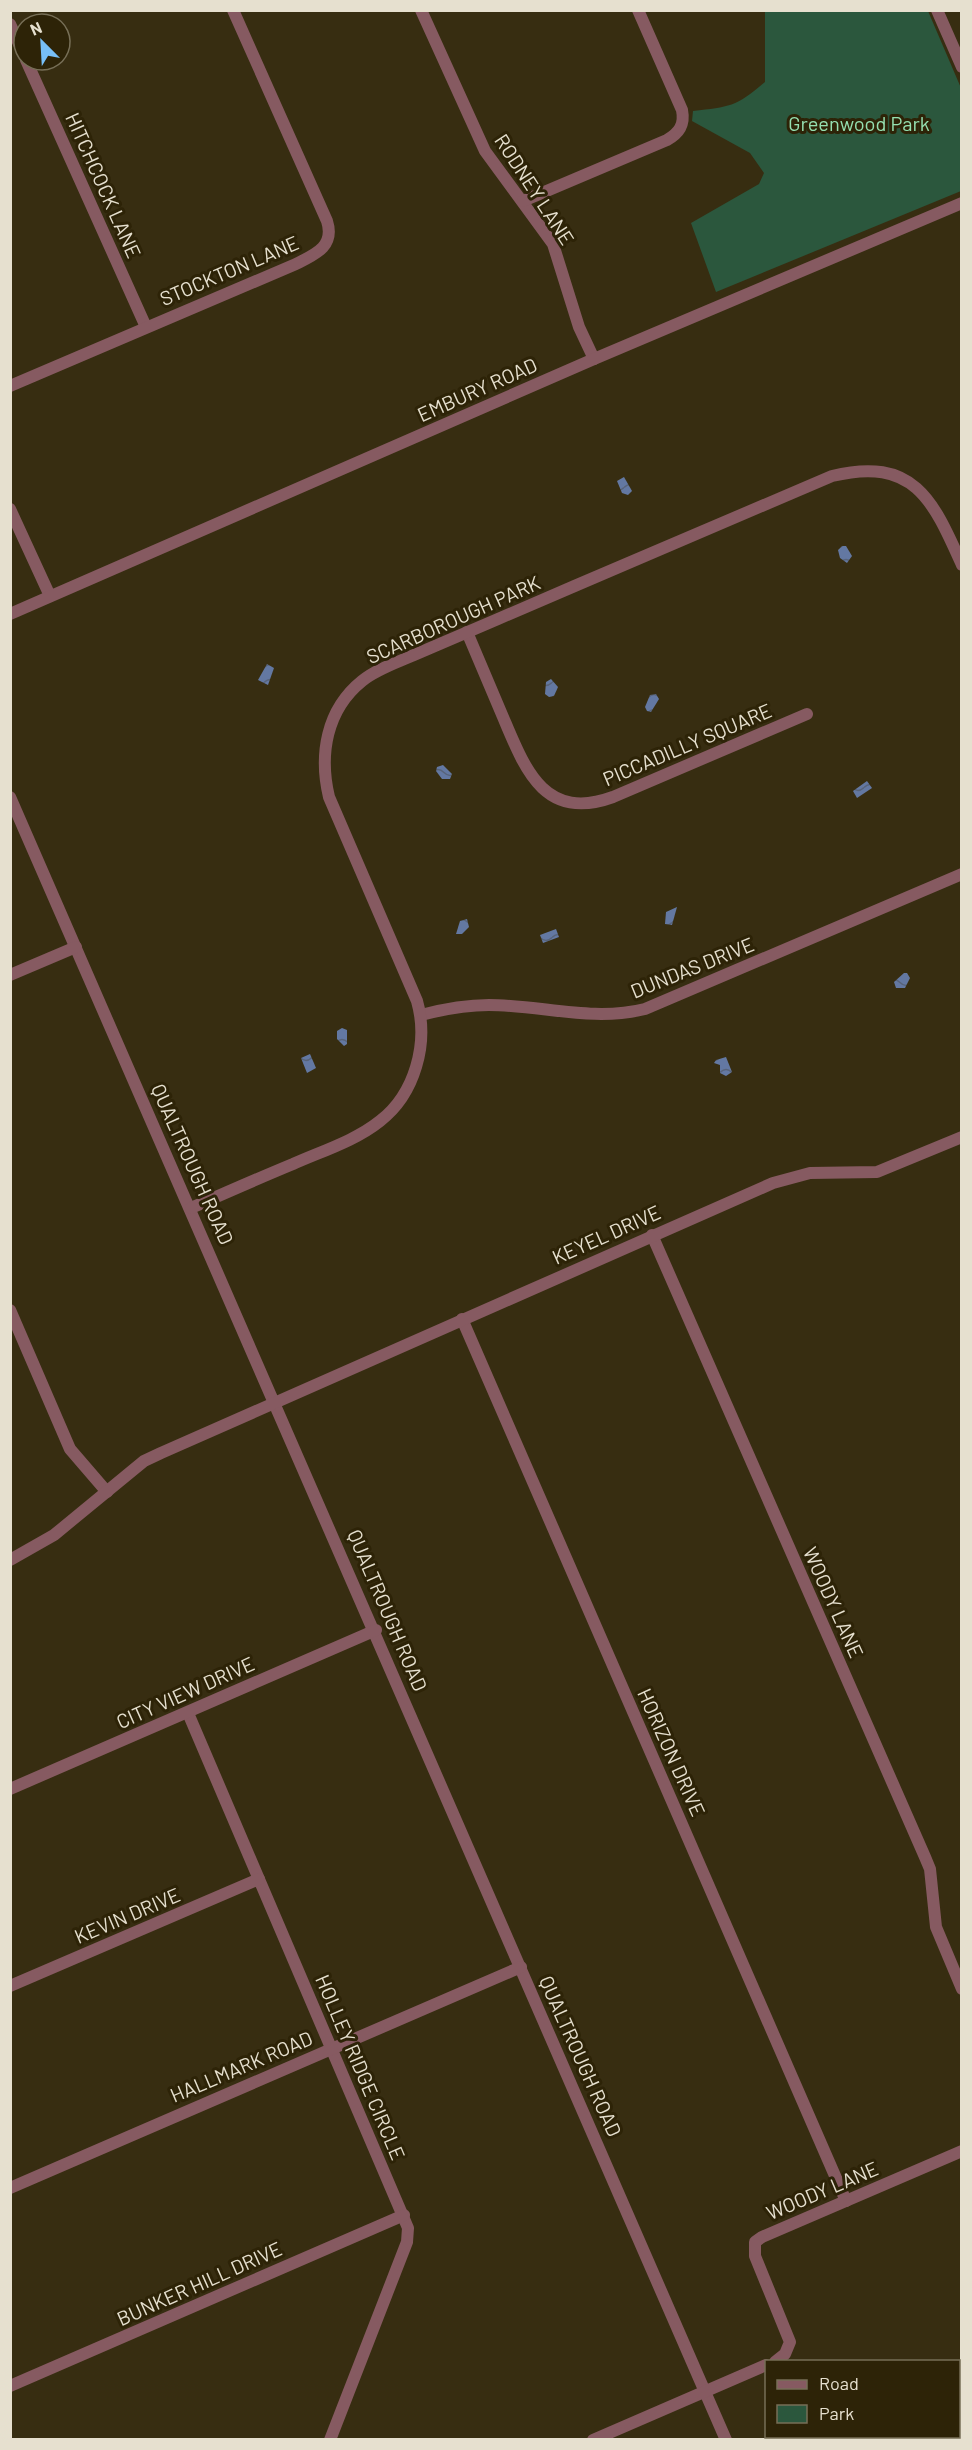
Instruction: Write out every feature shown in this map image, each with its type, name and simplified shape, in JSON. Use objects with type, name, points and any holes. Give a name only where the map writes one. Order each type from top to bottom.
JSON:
[{"type":"street","name":"STOCKTON LANE","points":[[10,386],[296,264],[317,253],[329,239],[327,221],[233,10]]},
{"type":"street","name":"RODNEY LANE","points":[[421,10],[485,151],[553,244],[579,327],[594,359]]},
{"type":"street","points":[[523,201],[667,140],[679,131],[684,117],[682,110],[638,10]]},
{"type":"street","points":[[937,10],[962,67]]},
{"type":"street","name":"HITCHCOCK LANE","points":[[31,72],[146,327]]},
{"type":"street","name":"EMBURY ROAD","points":[[10,614],[594,359],[962,203]]},
{"type":"street","name":"SCARBOROUGH PARK","points":[[191,1208],[346,1140],[381,1121],[394,1108],[414,1074],[422,1042],[421,1015],[410,983],[329,797],[324,756],[328,732],[336,713],[361,682],[376,672],[467,632],[832,476],[849,472],[884,473],[914,486],[933,505],[962,565]]},
{"type":"street","points":[[10,509],[50,596]]},
{"type":"street","name":"PICCADILLY SQUARE","points":[[467,632],[529,775],[548,793],[576,803],[589,803],[612,797],[807,714]]},
{"type":"street","name":"QUALTROUGH ROAD","points":[[10,797],[376,1630],[726,2439]]},
{"type":"street","name":"DUNDAS DRIVE","points":[[421,1015],[467,1005],[502,1005],[598,1016],[645,1009],[962,874]]},
{"type":"street","points":[[10,975],[76,947]]},
{"type":"street","name":"KEYEL DRIVE","points":[[10,1560],[54,1534],[152,1457],[462,1318],[792,1177],[810,1173],[876,1172],[962,1137]]},
{"type":"street","name":"WOODY LANE","points":[[652,1235],[930,1869],[936,1927],[962,1989]]},
{"type":"street","points":[[10,1310],[70,1449],[107,1492]]},
{"type":"street","name":"HORIZON DRIVE","points":[[462,1318],[846,2201]]},
{"type":"street","name":"CITY VIEW DRIVE","points":[[10,1789],[376,1630]]},
{"type":"street","name":"HOLLEY RIDGE CIRCLE","points":[[188,1713],[404,2215],[409,2232],[330,2439]]},
{"type":"street","name":"KEVIN DRIVE","points":[[10,1986],[259,1879]]},
{"type":"street","name":"HALLMARK ROAD","points":[[10,2187],[521,1967]]},
{"type":"street","name":"WOODY LANE","points":[[776,2360],[785,2354],[790,2342],[755,2256],[755,2242],[962,2151]]},
{"type":"street","name":"BUNKER HILL DRIVE","points":[[10,2386],[404,2215]]},
{"type":"street","points":[[593,2439],[765,2365]]},
{"type":"green space","name":"Greenwood Park","points":[[765,11],[928,11],[961,88],[961,191],[716,292],[691,223],[759,184],[764,173],[750,153],[692,121],[693,111],[732,104],[747,97],[765,82]]},
{"type":"water","points":[[624,477],[632,491],[628,495],[622,493],[617,481]]},
{"type":"water","points":[[846,546],[852,556],[847,563],[840,558],[838,550]]},
{"type":"water","points":[[267,664],[274,668],[268,685],[258,680]]},
{"type":"water","points":[[551,679],[558,687],[554,696],[549,697],[545,694],[546,682]]},
{"type":"water","points":[[656,694],[659,699],[651,712],[647,711],[645,707],[650,695]]},
{"type":"water","points":[[443,765],[452,774],[450,779],[442,779],[436,771],[437,767]]},
{"type":"water","points":[[867,781],[872,788],[857,798],[853,791]]},
{"type":"water","points":[[677,907],[672,925],[665,924],[666,912]]},
{"type":"water","points":[[467,919],[469,927],[462,934],[456,934],[460,921]]},
{"type":"water","points":[[556,929],[559,937],[543,943],[540,935]]},
{"type":"water","points":[[907,973],[910,978],[905,988],[896,988],[894,982]]},
{"type":"water","points":[[342,1028],[347,1030],[347,1044],[344,1046],[337,1039],[337,1031]]},
{"type":"water","points":[[310,1054],[316,1068],[307,1073],[301,1058]]},
{"type":"water","points":[[726,1057],[732,1072],[726,1076],[720,1073],[720,1065],[714,1063]]}]
